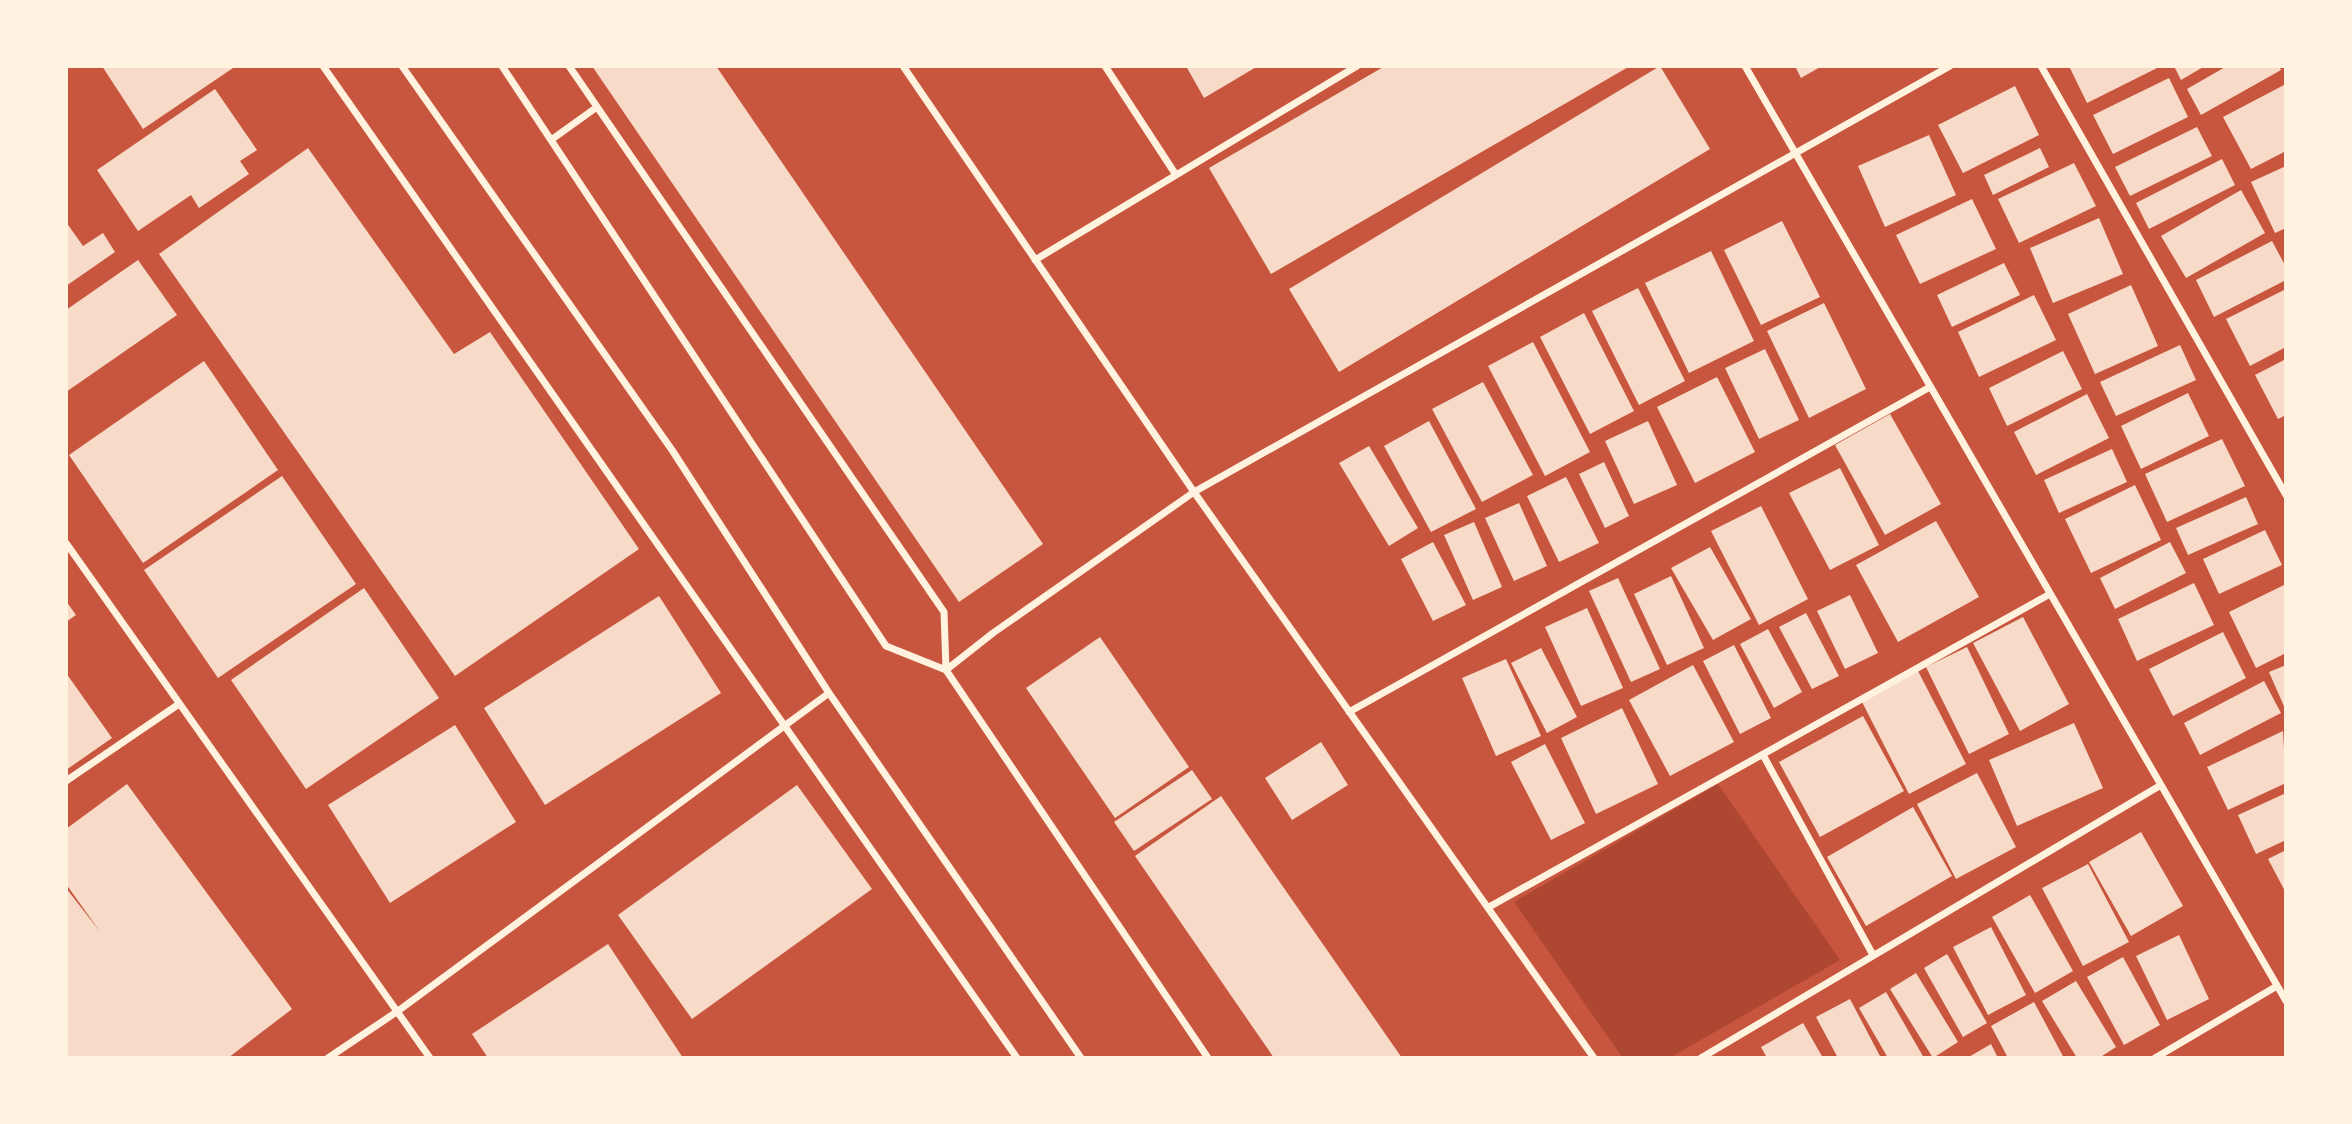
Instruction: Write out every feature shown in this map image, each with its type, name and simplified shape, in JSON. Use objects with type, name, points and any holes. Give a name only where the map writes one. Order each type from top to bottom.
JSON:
[{"type":"street","points":[[323,66],[784,729],[1017,1058]]},
{"type":"street","points":[[402,66],[671,450],[829,693],[1081,1058]]},
{"type":"street","points":[[502,66],[886,646],[946,670]]},
{"type":"street","points":[[569,66],[944,612],[946,670],[1208,1058]]},
{"type":"street","points":[[903,66],[1194,492],[1594,1058]]},
{"type":"street","points":[[1105,66],[1175,175]]},
{"type":"street","points":[[1035,260],[1357,66]]},
{"type":"street","points":[[1745,66],[2286,1001]]},
{"type":"street","points":[[946,670],[993,633],[1194,492],[1950,66]]},
{"type":"street","points":[[2041,66],[2286,495]]},
{"type":"street","points":[[551,140],[597,107]]},
{"type":"street","points":[[1349,712],[1930,387]]},
{"type":"street","points":[[66,543],[430,1058]]},
{"type":"street","points":[[1489,907],[2050,594]]},
{"type":"street","points":[[328,1058],[398,1011],[784,729],[829,693]]},
{"type":"street","points":[[66,781],[179,704]]},
{"type":"street","points":[[1763,755],[1873,955]]},
{"type":"street","points":[[1701,1058],[2161,785]]},
{"type":"street","points":[[2155,1058],[2277,986]]},
{"type":"shaded area","points":[[1718,784],[1840,960],[1671,1057],[1622,1057],[1514,902]]},
{"type":"building","points":[[102,66],[236,66],[143,129]]},
{"type":"building","points":[[592,66],[716,66],[1043,544],[959,602]]},
{"type":"building","points":[[1186,66],[1258,66],[1204,98]]},
{"type":"building","points":[[1385,66],[1630,66],[1271,274],[1209,168]]},
{"type":"building","points":[[1660,66],[1710,149],[1339,372],[1289,289]]},
{"type":"building","points":[[1795,66],[1822,66],[1801,78]]},
{"type":"building","points":[[2069,66],[2161,66],[2087,103]]},
{"type":"building","points":[[2174,66],[2205,66],[2181,80]]},
{"type":"building","points":[[2227,66],[2279,66],[2281,70],[2201,115],[2187,89]]},
{"type":"building","points":[[2169,78],[2188,117],[2113,154],[2093,115]]},
{"type":"building","points":[[2284,85],[2286,151],[2251,169],[2223,117]]},
{"type":"building","points":[[2015,86],[2039,135],[1963,173],[1938,125]]},
{"type":"building","points":[[215,89],[257,150],[240,161],[249,174],[199,208],[191,195],[138,231],[97,170]]},
{"type":"building","points":[[2197,127],[2212,156],[2130,196],[2115,167]]},
{"type":"building","points":[[1929,135],[1956,195],[1885,227],[1858,166]]},
{"type":"building","points":[[308,148],[454,354],[490,332],[639,549],[455,676],[159,254]]},
{"type":"building","points":[[2040,148],[2049,167],[1993,195],[1984,175]]},
{"type":"building","points":[[2222,159],[2235,185],[2149,229],[2136,203]]},
{"type":"building","points":[[2074,163],[2096,206],[2019,243],[1998,199]]},
{"type":"building","points":[[2286,166],[2286,228],[2275,233],[2251,182]]},
{"type":"building","points":[[2241,190],[2265,233],[2186,278],[2161,236]]},
{"type":"building","points":[[1972,199],[1996,249],[1920,284],[1896,235]]},
{"type":"building","points":[[2099,218],[2123,274],[2053,303],[2030,248]]},
{"type":"building","points":[[1782,221],[1820,297],[1761,325],[1724,250]]},
{"type":"building","points":[[66,222],[83,246],[103,233],[115,252],[66,286]]},
{"type":"building","points":[[2272,241],[2286,267],[2286,280],[2214,317],[2196,280]]},
{"type":"building","points":[[1711,251],[1754,341],[1689,373],[1645,283]]},
{"type":"building","points":[[138,260],[177,315],[66,392],[66,310]]},
{"type":"building","points":[[2004,263],[2020,295],[1952,327],[1937,295]]},
{"type":"building","points":[[2131,285],[2158,346],[2095,374],[2068,314]]},
{"type":"building","points":[[1638,288],[1685,381],[1639,405],[1592,311]]},
{"type":"building","points":[[2286,289],[2286,347],[2250,366],[2226,319]]},
{"type":"building","points":[[2034,295],[2056,340],[1979,377],[1958,332]]},
{"type":"building","points":[[1824,303],[1866,389],[1809,418],[1767,331]]},
{"type":"building","points":[[1584,313],[1634,411],[1590,434],[1540,337]]},
{"type":"building","points":[[1533,342],[1590,452],[1545,476],[1488,366]]},
{"type":"building","points":[[2180,345],[2196,380],[2116,416],[2100,382]]},
{"type":"building","points":[[1765,349],[1799,420],[1759,439],[1725,368]]},
{"type":"building","points":[[2063,351],[2082,389],[2007,426],[1989,388]]},
{"type":"building","points":[[2286,359],[2286,415],[2278,419],[2255,375]]},
{"type":"building","points":[[204,361],[278,470],[143,563],[69,455]]},
{"type":"building","points":[[1717,377],[1755,452],[1695,483],[1657,407]]},
{"type":"building","points":[[1483,382],[1533,475],[1482,502],[1432,409]]},
{"type":"building","points":[[2188,393],[2209,436],[2141,469],[2121,426]]},
{"type":"building","points":[[2087,394],[2109,438],[2036,475],[2014,432]]},
{"type":"building","points":[[1890,414],[1941,504],[1885,535],[1835,445]]},
{"type":"building","points":[[1429,421],[1476,509],[1431,532],[1384,446]]},
{"type":"building","points":[[1648,421],[1677,485],[1634,504],[1605,441]]},
{"type":"building","points":[[2222,439],[2245,486],[2167,522],[2145,474]]},
{"type":"building","points":[[1369,446],[1418,528],[1389,546],[1339,463]]},
{"type":"building","points":[[2112,449],[2127,482],[2059,513],[2044,480]]},
{"type":"building","points":[[1604,462],[1629,516],[1605,528],[1579,474]]},
{"type":"building","points":[[1840,468],[1879,545],[1830,570],[1789,493]]},
{"type":"building","points":[[282,476],[356,584],[218,678],[144,570]]},
{"type":"building","points":[[1566,477],[1599,543],[1559,562],[1527,496]]},
{"type":"building","points":[[2135,485],[2161,540],[2091,573],[2065,519]]},
{"type":"building","points":[[2246,497],[2258,524],[2188,555],[2176,528]]},
{"type":"building","points":[[1519,503],[1547,566],[1514,581],[1485,518]]},
{"type":"building","points":[[1761,506],[1808,599],[1759,625],[1711,531]]},
{"type":"building","points":[[1936,521],[1979,597],[1898,642],[1856,565]]},
{"type":"building","points":[[1474,522],[1502,587],[1473,600],[1444,535]]},
{"type":"building","points":[[2265,530],[2282,565],[2219,594],[2203,559]]},
{"type":"building","points":[[1433,542],[1466,605],[1433,621],[1401,559]]},
{"type":"building","points":[[2170,542],[2186,573],[2115,609],[2100,578]]},
{"type":"building","points":[[1710,547],[1751,619],[1713,640],[1671,568]]},
{"type":"building","points":[[1671,576],[1704,648],[1667,665],[1634,594]]},
{"type":"building","points":[[1618,578],[1660,669],[1631,682],[1589,591]]},
{"type":"building","points":[[2194,583],[2214,625],[2137,661],[2118,619]]},
{"type":"building","points":[[2286,584],[2286,653],[2256,668],[2229,612]]},
{"type":"building","points":[[364,588],[439,698],[306,789],[231,680]]},
{"type":"building","points":[[1850,595],[1878,653],[1845,669],[1817,611]]},
{"type":"building","points":[[659,596],[721,693],[545,805],[484,708]]},
{"type":"building","points":[[66,601],[76,615],[66,622]]},
{"type":"building","points":[[1587,608],[1623,688],[1581,706],[1545,627]]},
{"type":"building","points":[[1806,613],[1839,676],[1812,689],[1779,627]]},
{"type":"building","points":[[2023,617],[2069,704],[2020,731],[1973,643]]},
{"type":"building","points":[[1768,629],[1802,692],[1774,708],[1740,644]]},
{"type":"building","points":[[2223,632],[2246,678],[2173,716],[2149,669]]},
{"type":"building","points":[[1100,637],[1189,767],[1115,818],[1026,688]]},
{"type":"building","points":[[1734,645],[1771,718],[1740,734],[1703,661]]},
{"type":"building","points":[[1967,647],[2009,734],[1969,754],[1926,667]]},
{"type":"building","points":[[1541,648],[1577,717],[1547,733],[1511,663]]},
{"type":"building","points":[[1506,659],[1541,736],[1496,756],[1462,678]]},
{"type":"building","points":[[1693,665],[1734,742],[1670,776],[1629,700]]},
{"type":"building","points":[[2286,665],[2286,711],[2269,672]]},
{"type":"building","points":[[1918,671],[1966,764],[1909,794],[1861,700]]},
{"type":"building","points":[[66,673],[112,738],[66,770]]},
{"type":"building","points":[[2264,681],[2281,713],[2200,755],[2184,723]]},
{"type":"building","points":[[1622,708],[1658,784],[1596,814],[1561,738]]},
{"type":"building","points":[[1863,716],[1904,791],[1820,837],[1779,762]]},
{"type":"building","points":[[2074,723],[2103,788],[2017,826],[1989,760]]},
{"type":"building","points":[[455,725],[516,822],[390,903],[328,805]]},
{"type":"building","points":[[2283,731],[2286,783],[2228,810],[2207,767]]},
{"type":"building","points":[[1321,742],[1348,785],[1292,820],[1265,778]]},
{"type":"building","points":[[1545,744],[1585,823],[1551,840],[1511,762]]},
{"type":"building","points":[[1192,770],[1212,799],[1134,851],[1114,822]]},
{"type":"building","points":[[1977,773],[2016,847],[1956,879],[1917,804]]},
{"type":"building","points":[[127,784],[292,1009],[228,1058],[66,1058],[66,888],[101,933],[66,884],[66,829]]},
{"type":"building","points":[[797,785],[872,889],[692,1019],[618,915]]},
{"type":"building","points":[[2286,793],[2286,840],[2256,854],[2238,815]]},
{"type":"building","points":[[1221,796],[1402,1058],[1274,1058],[1135,856]]},
{"type":"building","points":[[1913,807],[1952,876],[1866,926],[1827,857]]},
{"type":"building","points":[[2141,832],[2183,906],[2131,936],[2089,862]]},
{"type":"building","points":[[2286,850],[2286,893],[2268,859]]},
{"type":"building","points":[[2088,864],[2129,942],[2083,966],[2042,888]]},
{"type":"building","points":[[2030,895],[2073,971],[2035,993],[1992,917]]},
{"type":"building","points":[[1991,927],[2026,995],[1988,1015],[1953,947]]},
{"type":"building","points":[[2179,935],[2209,999],[2167,1020],[2136,956]]},
{"type":"building","points":[[608,944],[683,1058],[488,1058],[472,1034]]},
{"type":"building","points":[[1947,954],[1987,1023],[1963,1037],[1924,968]]},
{"type":"building","points":[[2123,957],[2160,1025],[2124,1045],[2087,977]]},
{"type":"building","points":[[1916,973],[1958,1042],[1933,1058],[1890,989]]},
{"type":"building","points":[[2076,981],[2116,1047],[2099,1058],[2077,1058],[2042,1001]]},
{"type":"building","points":[[1886,992],[1924,1058],[1888,1058],[1859,1008]]},
{"type":"building","points":[[1850,999],[1881,1058],[1838,1058],[1816,1017]]},
{"type":"building","points":[[2034,1002],[2064,1058],[2008,1058],[1991,1026]]},
{"type":"building","points":[[1803,1023],[1823,1058],[1767,1058],[1761,1047]]},
{"type":"building","points":[[1991,1044],[1998,1058],[1967,1058]]}]
